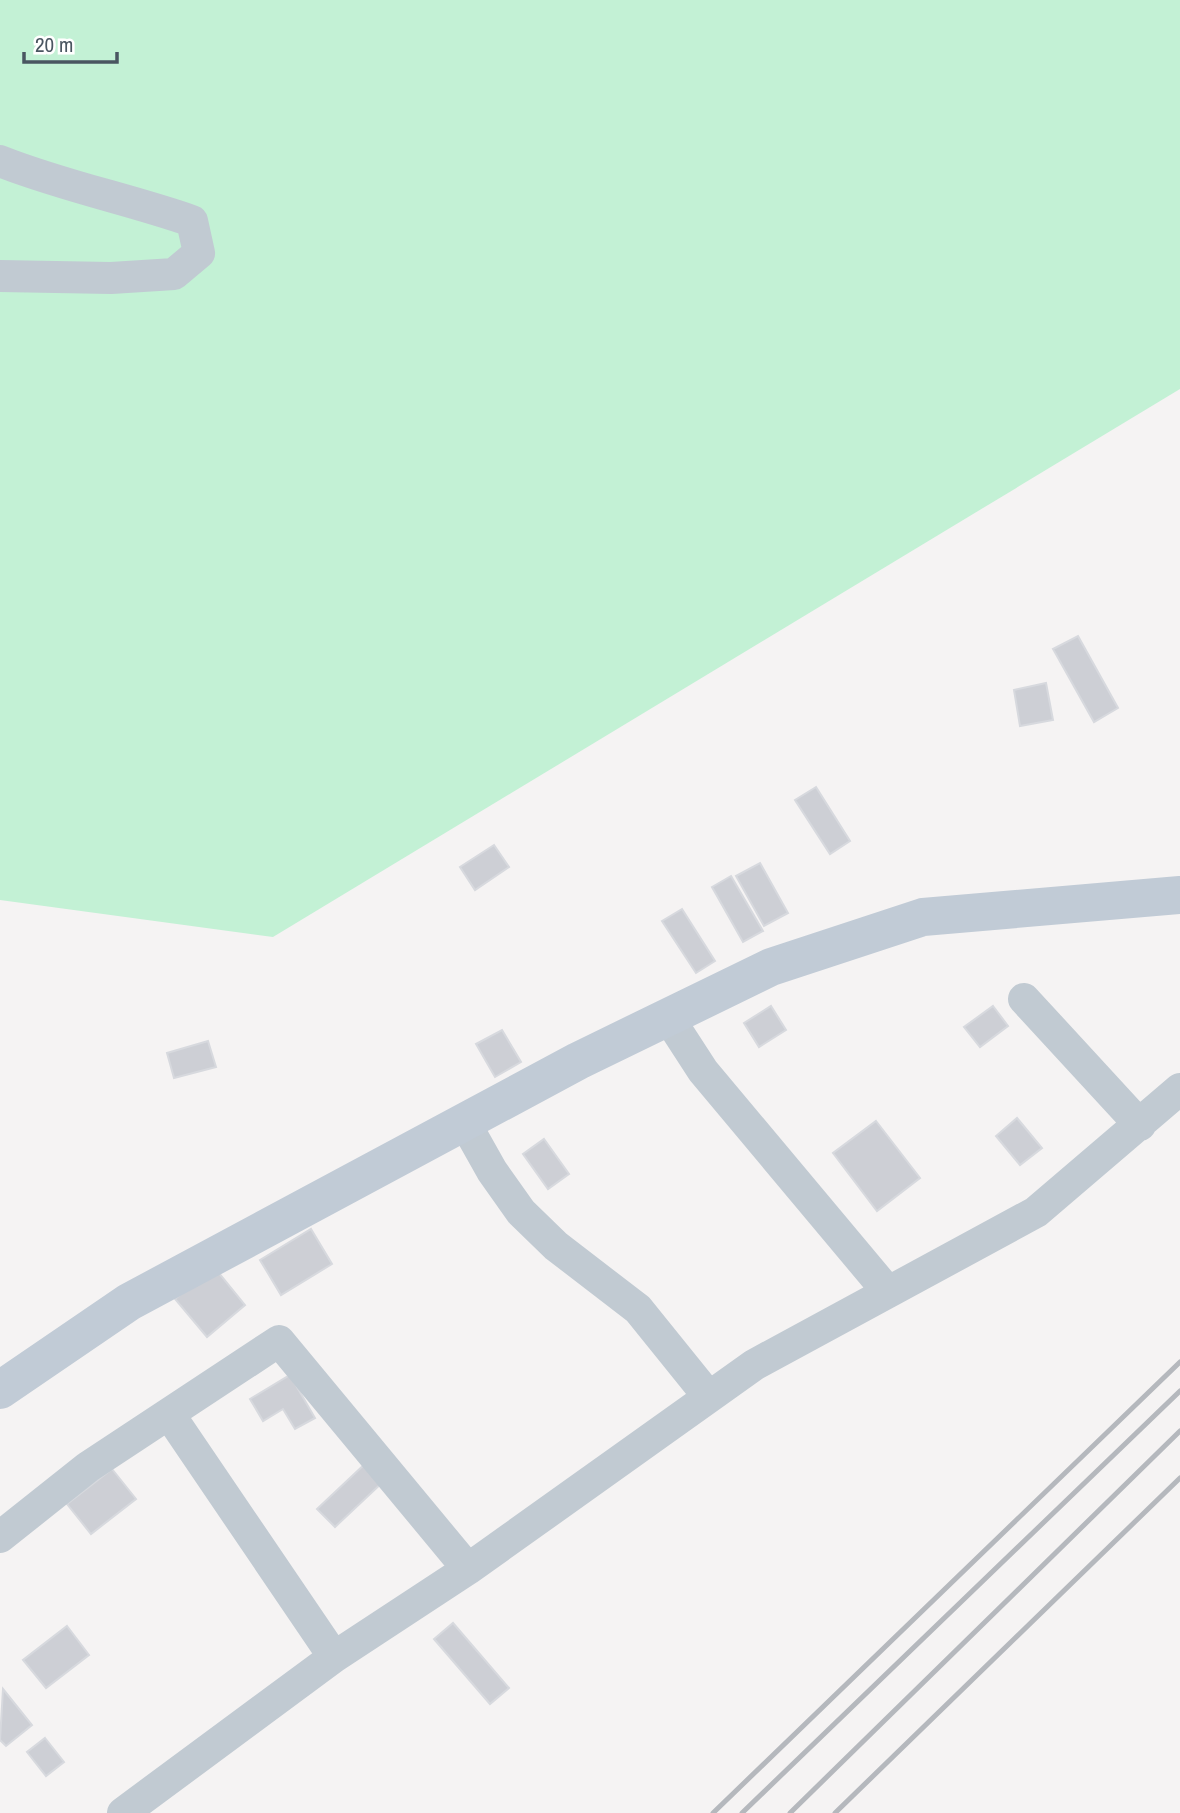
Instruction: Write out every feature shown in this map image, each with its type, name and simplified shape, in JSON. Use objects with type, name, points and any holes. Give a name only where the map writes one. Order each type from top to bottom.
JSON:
[{"type":"street","points":[[0,162],[50,181],[146,205],[192,221],[199,253],[174,274],[111,278],[0,276]]},
{"type":"street","points":[[0,1390],[130,1303],[579,1061],[771,967],[923,918],[1180,895]]},
{"type":"street","points":[[1024,999],[1140,1125]]},
{"type":"street","points":[[668,1017],[703,1071],[888,1292]]},
{"type":"street","points":[[123,1813],[334,1657],[468,1569],[754,1365],[1036,1212],[1180,1089]]},
{"type":"street","points":[[465,1123],[492,1171],[521,1212],[556,1246],[638,1309],[709,1397]]},
{"type":"street","points":[[0,1537],[88,1467],[279,1340],[468,1569]]},
{"type":"street","points":[[169,1414],[334,1657]]},
{"type":"green space","points":[[0,0],[1180,0],[1180,389],[273,937],[0,900]]},
{"type":"building","points":[[1078,636],[1118,708],[1094,722],[1053,649]]},
{"type":"building","points":[[1046,683],[1053,720],[1020,726],[1014,690]]},
{"type":"building","points":[[816,787],[850,841],[830,854],[795,800]]},
{"type":"building","points":[[494,845],[509,867],[475,890],[460,867]]},
{"type":"building","points":[[760,863],[788,913],[764,926],[736,876]]},
{"type":"building","points":[[731,876],[763,931],[743,942],[712,887]]},
{"type":"building","points":[[682,909],[715,961],[696,973],[662,921]]},
{"type":"building","points":[[771,1006],[786,1030],[759,1047],[744,1023]]},
{"type":"building","points":[[993,1006],[1008,1026],[980,1047],[964,1027]]},
{"type":"building","points":[[502,1030],[521,1062],[495,1077],[476,1044]]},
{"type":"building","points":[[208,1041],[216,1067],[174,1078],[167,1053]]},
{"type":"building","points":[[1017,1118],[1042,1148],[1020,1165],[996,1136]]},
{"type":"building","points":[[876,1121],[920,1178],[877,1211],[833,1153]]},
{"type":"building","points":[[544,1139],[569,1174],[548,1189],[523,1154]]},
{"type":"building","points":[[311,1229],[332,1264],[281,1295],[260,1260]]},
{"type":"building","points":[[214,1267],[245,1305],[207,1337],[175,1299]]},
{"type":"building","points":[[290,1375],[315,1418],[295,1429],[283,1409],[263,1421],[250,1399]]},
{"type":"building","points":[[367,1462],[384,1481],[335,1527],[317,1509]]},
{"type":"building","points":[[112,1469],[136,1499],[91,1534],[67,1504]]},
{"type":"building","points":[[453,1623],[509,1688],[490,1704],[434,1639]]},
{"type":"building","points":[[67,1626],[89,1655],[46,1688],[23,1660]]},
{"type":"building","points":[[3,1689],[32,1725],[6,1746],[0,1740]]},
{"type":"building","points":[[45,1738],[64,1762],[46,1776],[27,1752]]},
{"type":"railway","points":[[713,1813],[1180,1362]]},
{"type":"railway","points":[[742,1813],[1180,1391]]},
{"type":"railway","points":[[790,1813],[1180,1431]]},
{"type":"railway","points":[[835,1813],[1180,1478]]}]
